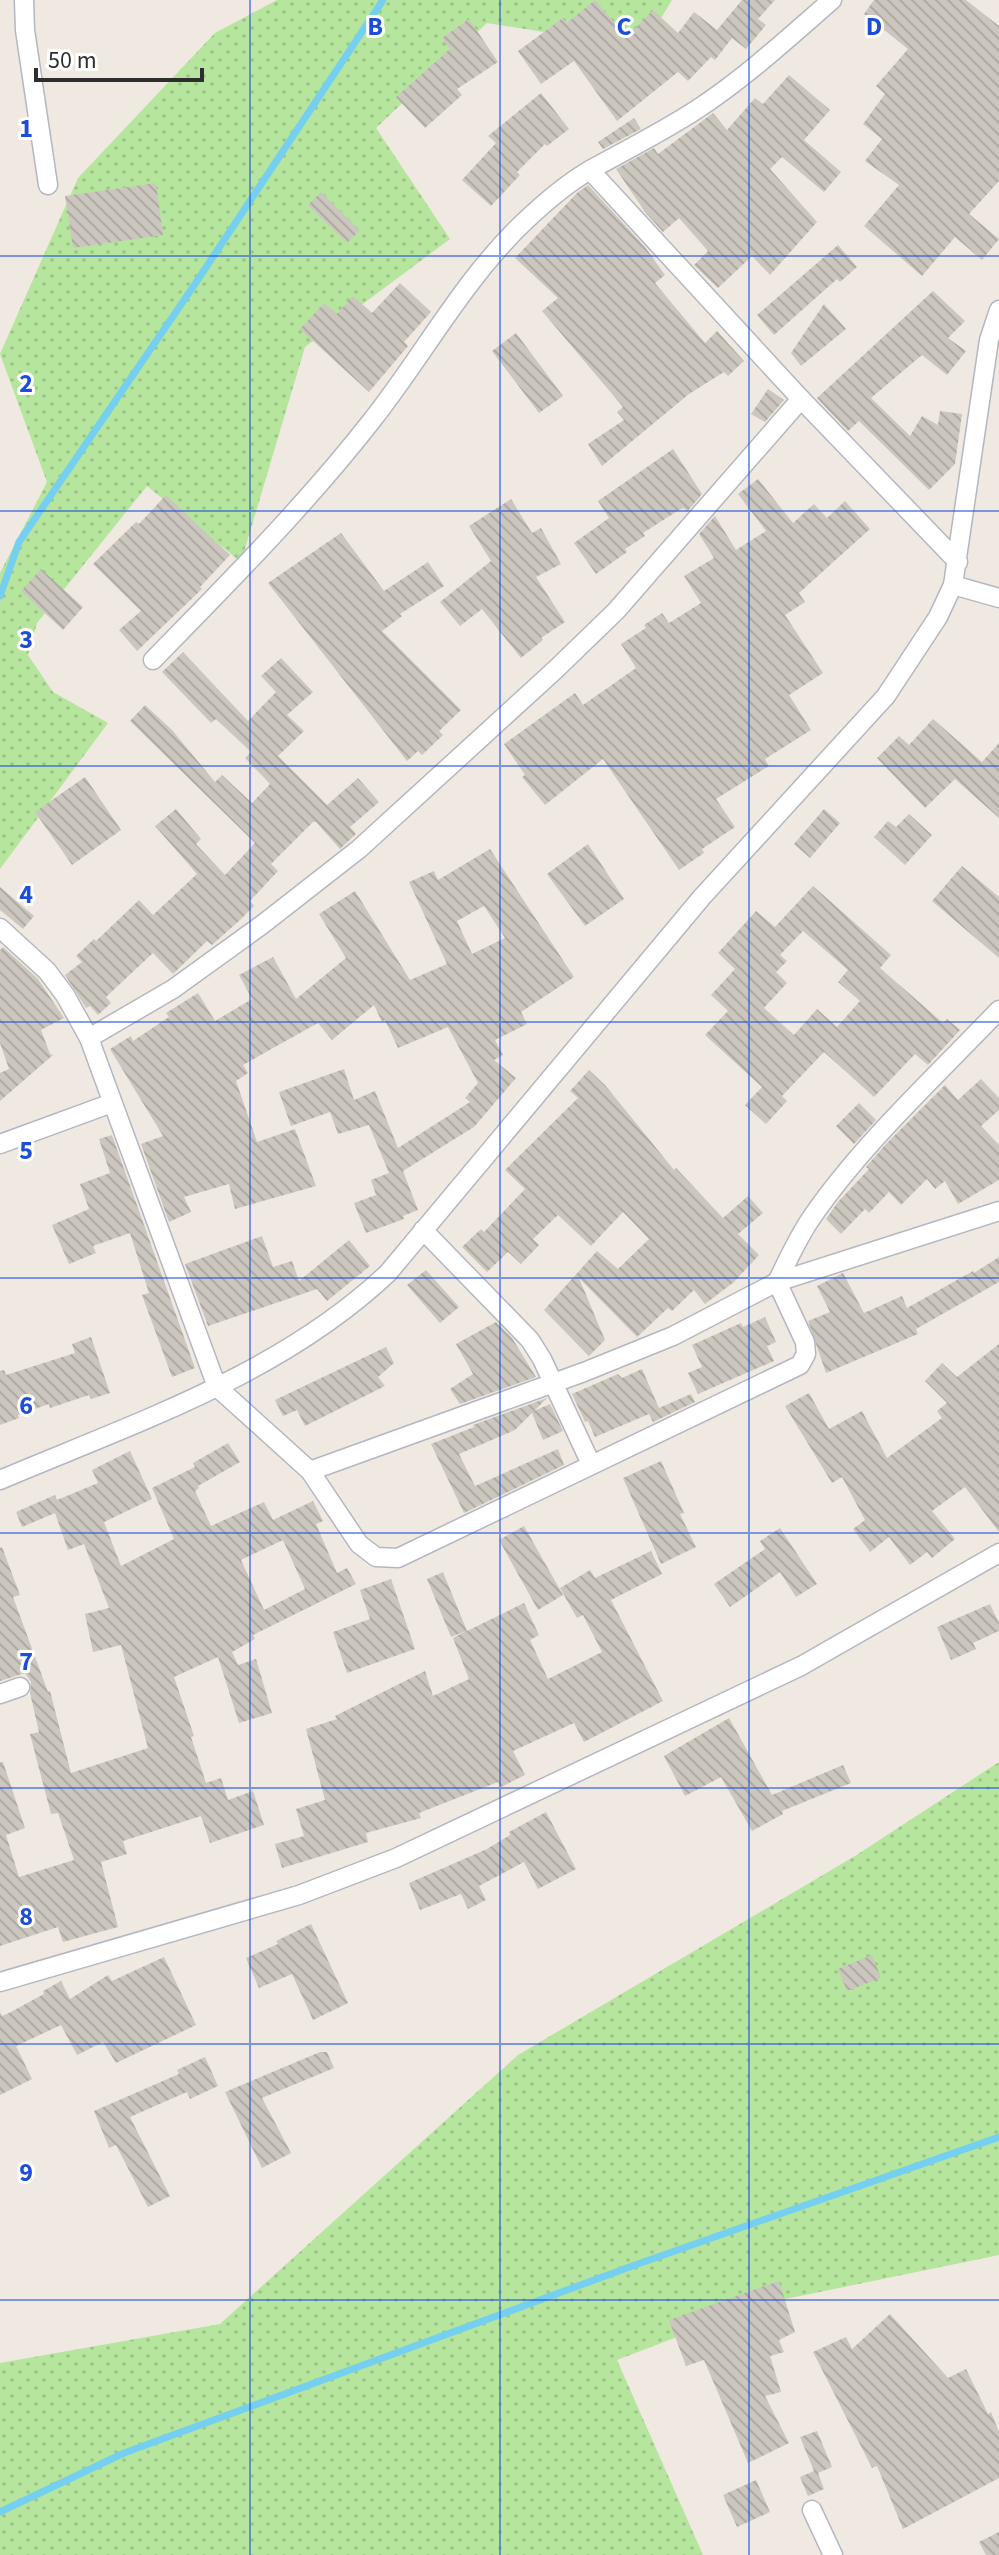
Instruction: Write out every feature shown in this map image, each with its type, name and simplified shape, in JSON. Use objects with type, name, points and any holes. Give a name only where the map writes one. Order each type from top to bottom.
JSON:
[{"type":"street","points":[[24,0],[25,30],[48,185]]},
{"type":"street","points":[[153,660],[300,506],[358,439],[490,257],[560,190],[590,170],[624,154],[735,83],[832,0]]},
{"type":"street","points":[[590,170],[801,399],[958,562]]},
{"type":"street","points":[[0,1480],[217,1387],[308,1338],[354,1305],[388,1273],[702,897],[886,696],[938,617],[953,585],[989,340],[999,310]]},
{"type":"street","points":[[89,1038],[173,989],[359,849],[616,611],[801,399]]},
{"type":"street","points":[[953,585],[999,598]]},
{"type":"street","points":[[0,928],[47,971],[65,995],[89,1038],[217,1387],[310,1471],[359,1544],[376,1557],[398,1558],[800,1365],[806,1354],[805,1342],[777,1282]]},
{"type":"street","points":[[777,1282],[813,1215],[875,1140],[999,1010]]},
{"type":"street","points":[[0,1144],[112,1103]]},
{"type":"street","points":[[310,1471],[554,1384],[673,1336],[777,1282],[999,1211]]},
{"type":"street","points":[[423,1230],[530,1340],[591,1464]]},
{"type":"street","points":[[0,1982],[299,1895],[396,1858],[801,1666],[999,1553]]},
{"type":"street","points":[[0,1694],[20,1687]]},
{"type":"street","points":[[812,2510],[833,2555]]},
{"type":"green space","points":[[277,0],[672,0],[643,48],[487,23],[376,128],[450,239],[305,347],[241,562],[147,486],[37,623],[28,655],[53,692],[108,723],[0,869],[0,573],[47,482],[0,354],[78,178],[215,33]]},
{"type":"green space","points":[[999,1762],[999,2255],[766,2303],[617,2360],[703,2555],[0,2555],[0,2363],[220,2324],[518,2055],[855,1856]]},
{"type":"building","points":[[595,0],[627,37],[653,10],[678,33],[694,12],[717,30],[742,0],[775,0],[758,19],[766,25],[746,49],[732,38],[715,60],[711,57],[688,81],[678,72],[617,121],[574,61],[541,84],[518,51],[563,18],[567,23]]},
{"type":"building","points":[[874,0],[966,0],[999,26],[999,181],[969,214],[999,239],[982,260],[955,237],[922,276],[864,226],[899,185],[865,161],[882,139],[863,124],[885,94],[876,86],[908,49],[864,14]]},
{"type":"building","points":[[469,19],[498,62],[457,89],[462,95],[425,128],[396,97],[450,49],[442,38]]},
{"type":"building","points":[[789,75],[830,110],[804,140],[841,172],[824,192],[782,157],[770,169],[817,222],[770,275],[752,256],[718,288],[694,265],[708,251],[679,218],[663,232],[645,212],[616,169],[654,148],[658,154],[713,113],[727,130],[755,98],[763,104]]},
{"type":"building","points":[[541,93],[569,129],[547,146],[545,144],[517,172],[520,175],[491,206],[462,180],[496,143],[488,136]]},
{"type":"building","points":[[634,118],[641,129],[603,149],[598,142]]},
{"type":"building","points":[[156,183],[163,235],[73,248],[65,196]]},
{"type":"building","points":[[588,185],[645,247],[665,275],[655,283],[705,343],[717,331],[744,361],[728,376],[724,372],[689,394],[602,466],[588,444],[624,420],[617,412],[623,407],[542,311],[558,298],[515,258]]},
{"type":"building","points":[[321,192],[360,230],[347,243],[308,205]]},
{"type":"building","points":[[838,245],[857,267],[840,282],[837,279],[774,335],[757,315]]},
{"type":"building","points":[[400,283],[431,312],[404,342],[408,346],[369,392],[300,329],[324,303],[337,314],[353,296],[372,313]]},
{"type":"building","points":[[933,291],[965,321],[948,338],[966,351],[947,375],[922,355],[871,398],[910,436],[922,416],[938,425],[940,411],[962,414],[955,464],[929,490],[859,421],[848,431],[817,398]]},
{"type":"building","points":[[824,304],[846,329],[801,366],[791,353]]},
{"type":"building","points":[[516,333],[563,396],[539,413],[492,351]]},
{"type":"building","points":[[768,389],[784,400],[765,422],[751,414]]},
{"type":"building","points":[[673,449],[702,494],[687,512],[684,508],[679,510],[643,533],[645,536],[625,549],[627,552],[596,574],[574,543],[609,518],[598,501]]},
{"type":"building","points":[[758,479],[793,523],[814,504],[827,518],[845,501],[870,529],[799,593],[805,602],[785,615],[823,673],[789,695],[811,730],[765,759],[769,766],[716,799],[735,827],[702,849],[704,853],[679,870],[603,759],[545,805],[522,777],[525,775],[504,744],[575,693],[583,705],[636,668],[621,644],[646,628],[644,625],[662,613],[669,623],[701,603],[684,576],[714,558],[699,534],[715,516],[736,550],[766,531],[738,494]]},
{"type":"building","points":[[166,495],[230,555],[200,587],[202,589],[137,651],[119,630],[141,611],[93,564],[136,522],[139,524]]},
{"type":"building","points":[[511,499],[532,533],[541,528],[561,564],[536,577],[565,622],[541,638],[543,640],[521,658],[482,609],[460,626],[440,602],[491,561],[469,526]]},
{"type":"building","points":[[341,533],[384,591],[428,562],[444,586],[400,614],[402,616],[382,631],[461,710],[439,731],[443,735],[422,755],[418,751],[407,761],[268,583]]},
{"type":"building","points":[[41,569],[83,607],[63,630],[21,591]]},
{"type":"building","points":[[183,652],[248,721],[276,692],[261,676],[281,658],[313,692],[287,715],[304,731],[278,756],[327,805],[358,778],[379,802],[350,827],[356,834],[340,849],[313,822],[271,864],[278,871],[250,901],[254,906],[240,920],[212,945],[207,941],[173,974],[153,953],[106,997],[111,1003],[98,1015],[90,1006],[86,1008],[65,975],[82,962],[76,956],[139,900],[153,915],[197,874],[155,826],[176,809],[201,839],[196,844],[225,875],[255,843],[130,721],[145,705],[172,730],[215,782],[222,775],[252,803],[270,784],[245,758],[251,752],[216,719],[211,723],[162,672]]},
{"type":"building","points":[[933,719],[982,762],[999,743],[999,818],[955,779],[925,808],[877,758],[899,736],[909,745]]},
{"type":"building","points":[[85,777],[121,830],[72,865],[35,812]]},
{"type":"building","points":[[824,809],[840,823],[810,858],[794,844]]},
{"type":"building","points":[[909,814],[932,835],[905,865],[874,837],[888,821],[896,827]]},
{"type":"building","points":[[588,844],[624,899],[585,926],[547,874]]},
{"type":"building","points":[[490,849],[574,977],[521,1012],[527,1024],[495,1040],[503,1055],[494,1060],[516,1078],[474,1127],[403,1171],[418,1210],[403,1216],[404,1219],[366,1233],[354,1203],[376,1195],[371,1180],[389,1173],[369,1125],[338,1134],[330,1112],[291,1126],[279,1092],[344,1069],[354,1100],[375,1091],[398,1148],[470,1102],[465,1098],[478,1083],[448,1027],[398,1048],[374,1005],[332,1040],[318,1023],[243,1065],[248,1073],[236,1081],[257,1142],[295,1129],[316,1186],[235,1209],[229,1184],[184,1197],[191,1212],[169,1222],[141,1144],[163,1136],[110,1049],[131,1036],[133,1041],[169,1017],[166,1013],[198,993],[215,1021],[252,999],[239,975],[273,957],[296,999],[346,958],[319,914],[355,891],[410,980],[447,964],[409,882],[434,871],[438,880]],"holes":[[[484,906],[505,938],[472,954],[457,921]]]},
{"type":"building","points":[[962,866],[999,897],[999,958],[932,901]]},
{"type":"building","points":[[813,886],[891,955],[880,968],[943,1023],[947,1019],[960,1030],[928,1065],[915,1054],[874,1097],[824,1052],[782,1096],[787,1101],[766,1124],[745,1105],[762,1087],[705,1035],[728,1011],[711,995],[735,969],[718,953],[756,911],[775,927]],"holes":[[[803,931],[848,970],[838,982],[860,1001],[837,1027],[817,1009],[794,1035],[764,1008],[787,983],[776,972],[787,961],[780,955]]]},
{"type":"building","points":[[0,887],[34,916],[23,929],[0,910]]},
{"type":"building","points":[[3,947],[38,979],[64,1018],[41,1030],[53,1055],[0,1101],[0,1073],[9,1069],[0,1043],[0,950]]},
{"type":"building","points":[[589,1070],[605,1085],[674,1170],[676,1168],[723,1218],[748,1196],[763,1213],[738,1234],[759,1255],[734,1282],[705,1304],[694,1290],[672,1311],[668,1308],[637,1337],[579,1278],[605,1340],[589,1356],[544,1310],[597,1251],[618,1269],[649,1239],[623,1212],[591,1246],[558,1215],[533,1239],[539,1245],[521,1264],[508,1252],[487,1272],[462,1247],[481,1229],[484,1232],[525,1189],[505,1170],[578,1098],[570,1091]]},
{"type":"building","points":[[981,1079],[999,1098],[999,1110],[981,1126],[999,1145],[999,1180],[958,1204],[945,1181],[935,1189],[927,1179],[901,1205],[889,1192],[869,1213],[865,1209],[841,1234],[826,1219],[886,1144],[945,1085],[958,1100]]},
{"type":"building","points":[[859,1103],[876,1120],[854,1144],[836,1126]]},
{"type":"building","points":[[112,1135],[195,1368],[172,1377],[142,1295],[149,1293],[130,1233],[93,1246],[96,1253],[69,1264],[52,1225],[89,1209],[80,1184],[110,1173],[99,1139]]},
{"type":"building","points":[[262,1236],[273,1267],[292,1261],[299,1281],[349,1240],[370,1266],[327,1301],[317,1289],[208,1326],[185,1264]]},
{"type":"building","points":[[999,1257],[999,1282],[916,1329],[918,1334],[826,1373],[808,1321],[830,1312],[817,1286],[843,1273],[864,1313],[902,1296],[907,1308]]},
{"type":"building","points":[[426,1270],[459,1307],[440,1323],[407,1285]]},
{"type":"building","points":[[765,1317],[776,1342],[767,1346],[774,1361],[698,1394],[688,1373],[702,1367],[692,1345],[741,1323],[743,1327]]},
{"type":"building","points":[[496,1322],[512,1338],[536,1377],[460,1404],[450,1389],[473,1374],[456,1344]]},
{"type":"building","points":[[91,1337],[110,1393],[91,1399],[89,1395],[50,1408],[49,1404],[0,1425],[0,1371],[4,1370],[6,1375],[75,1353],[72,1344]]},
{"type":"building","points":[[999,1344],[999,1532],[965,1487],[932,1511],[955,1539],[932,1558],[927,1552],[910,1565],[889,1537],[870,1552],[853,1529],[865,1520],[842,1477],[832,1483],[785,1406],[809,1393],[829,1429],[862,1411],[887,1458],[942,1418],[937,1411],[947,1403],[925,1381],[942,1363],[957,1377]]},
{"type":"building","points":[[386,1347],[394,1363],[378,1377],[385,1386],[305,1426],[297,1410],[283,1416],[275,1400]]},
{"type":"building","points":[[642,1369],[659,1408],[691,1394],[695,1402],[653,1422],[649,1414],[595,1437],[572,1394],[618,1374],[622,1378]]},
{"type":"building","points":[[547,1398],[534,1411],[550,1404],[563,1431],[543,1440],[532,1413],[515,1430],[459,1454],[475,1486],[558,1449],[564,1465],[464,1513],[431,1444]]},
{"type":"building","points":[[228,1443],[240,1462],[198,1486],[195,1491],[211,1526],[264,1502],[273,1520],[313,1501],[323,1521],[316,1524],[337,1573],[347,1568],[356,1584],[253,1635],[255,1639],[232,1652],[238,1665],[256,1659],[272,1713],[239,1723],[218,1657],[174,1677],[206,1783],[221,1778],[228,1800],[253,1791],[264,1825],[210,1843],[201,1816],[123,1841],[127,1854],[101,1862],[118,1927],[63,1942],[58,1927],[0,1946],[0,1762],[3,1762],[25,1828],[6,1835],[19,1877],[74,1860],[58,1813],[51,1814],[30,1734],[39,1732],[30,1693],[31,1682],[25,1673],[0,1681],[0,1548],[20,1595],[13,1597],[50,1691],[71,1773],[148,1748],[121,1645],[93,1652],[85,1614],[109,1608],[84,1544],[68,1550],[55,1513],[22,1527],[16,1512],[55,1495],[57,1500],[98,1483],[92,1470],[130,1451],[152,1499],[104,1522],[121,1566],[174,1539],[152,1488],[195,1467],[193,1463]],"holes":[[[283,1540],[305,1589],[264,1610],[241,1560]]]},
{"type":"building","points":[[661,1461],[696,1547],[661,1564],[623,1478]]},
{"type":"building","points":[[524,1526],[563,1595],[538,1610],[499,1540]]},
{"type":"building","points":[[780,1528],[817,1584],[796,1597],[780,1572],[730,1607],[714,1584],[765,1549],[760,1541]]},
{"type":"building","points":[[651,1551],[662,1574],[611,1600],[663,1701],[584,1742],[574,1723],[513,1751],[525,1775],[501,1787],[498,1782],[419,1813],[421,1818],[366,1833],[368,1842],[282,1868],[275,1844],[304,1836],[296,1809],[325,1800],[306,1729],[337,1719],[335,1716],[425,1671],[433,1696],[469,1679],[453,1638],[466,1631],[451,1637],[427,1579],[443,1572],[467,1631],[524,1603],[539,1635],[530,1640],[548,1679],[602,1652],[583,1615],[577,1618],[560,1588],[590,1570],[595,1578]]},
{"type":"building","points":[[391,1579],[415,1649],[347,1673],[333,1632],[370,1619],[360,1590]]},
{"type":"building","points":[[990,1604],[999,1623],[999,1631],[973,1643],[976,1649],[951,1660],[937,1627]]},
{"type":"building","points":[[729,1718],[772,1795],[843,1765],[851,1783],[782,1811],[783,1814],[752,1831],[721,1777],[685,1796],[664,1756]]},
{"type":"building","points":[[546,1812],[576,1869],[538,1889],[524,1862],[479,1886],[486,1900],[468,1909],[461,1894],[420,1910],[409,1883],[487,1849],[510,1835],[509,1832]]},
{"type":"building","points":[[311,1924],[348,2003],[313,2020],[292,1974],[259,1988],[246,1958],[278,1944],[276,1941]]},
{"type":"building","points":[[872,1955],[881,1978],[847,1991],[838,1969]]},
{"type":"building","points":[[164,1957],[196,2025],[116,2063],[103,2042],[77,2055],[61,2025],[16,2046],[32,2079],[0,2095],[0,2012],[2,2016],[9,2013],[61,1981],[70,1999],[108,1975],[112,1981]]},
{"type":"building","points":[[320,2052],[327,2052],[334,2068],[262,2098],[291,2153],[262,2168],[225,2092]]},
{"type":"building","points":[[205,2057],[218,2086],[190,2099],[187,2092],[130,2117],[170,2196],[148,2207],[116,2145],[109,2148],[94,2111],[179,2074],[177,2070]]},
{"type":"building","points":[[779,2281],[795,2332],[779,2340],[784,2352],[770,2356],[781,2392],[765,2396],[789,2443],[748,2463],[704,2360],[686,2366],[669,2320]]},
{"type":"building","points":[[890,2314],[948,2378],[966,2369],[999,2432],[999,2478],[903,2529],[877,2466],[872,2468],[813,2352],[846,2337],[852,2349]]},
{"type":"building","points":[[817,2431],[832,2467],[818,2473],[824,2489],[808,2496],[800,2477],[814,2471],[800,2437]]},
{"type":"building","points":[[756,2480],[770,2512],[737,2527],[723,2495]]},
{"type":"building","points":[[999,2532],[999,2555],[986,2555],[979,2542]]},
{"type":"waterway","points":[[0,596],[19,542],[383,0]]},
{"type":"waterway","points":[[0,2512],[124,2453],[635,2265],[999,2137]]}]
